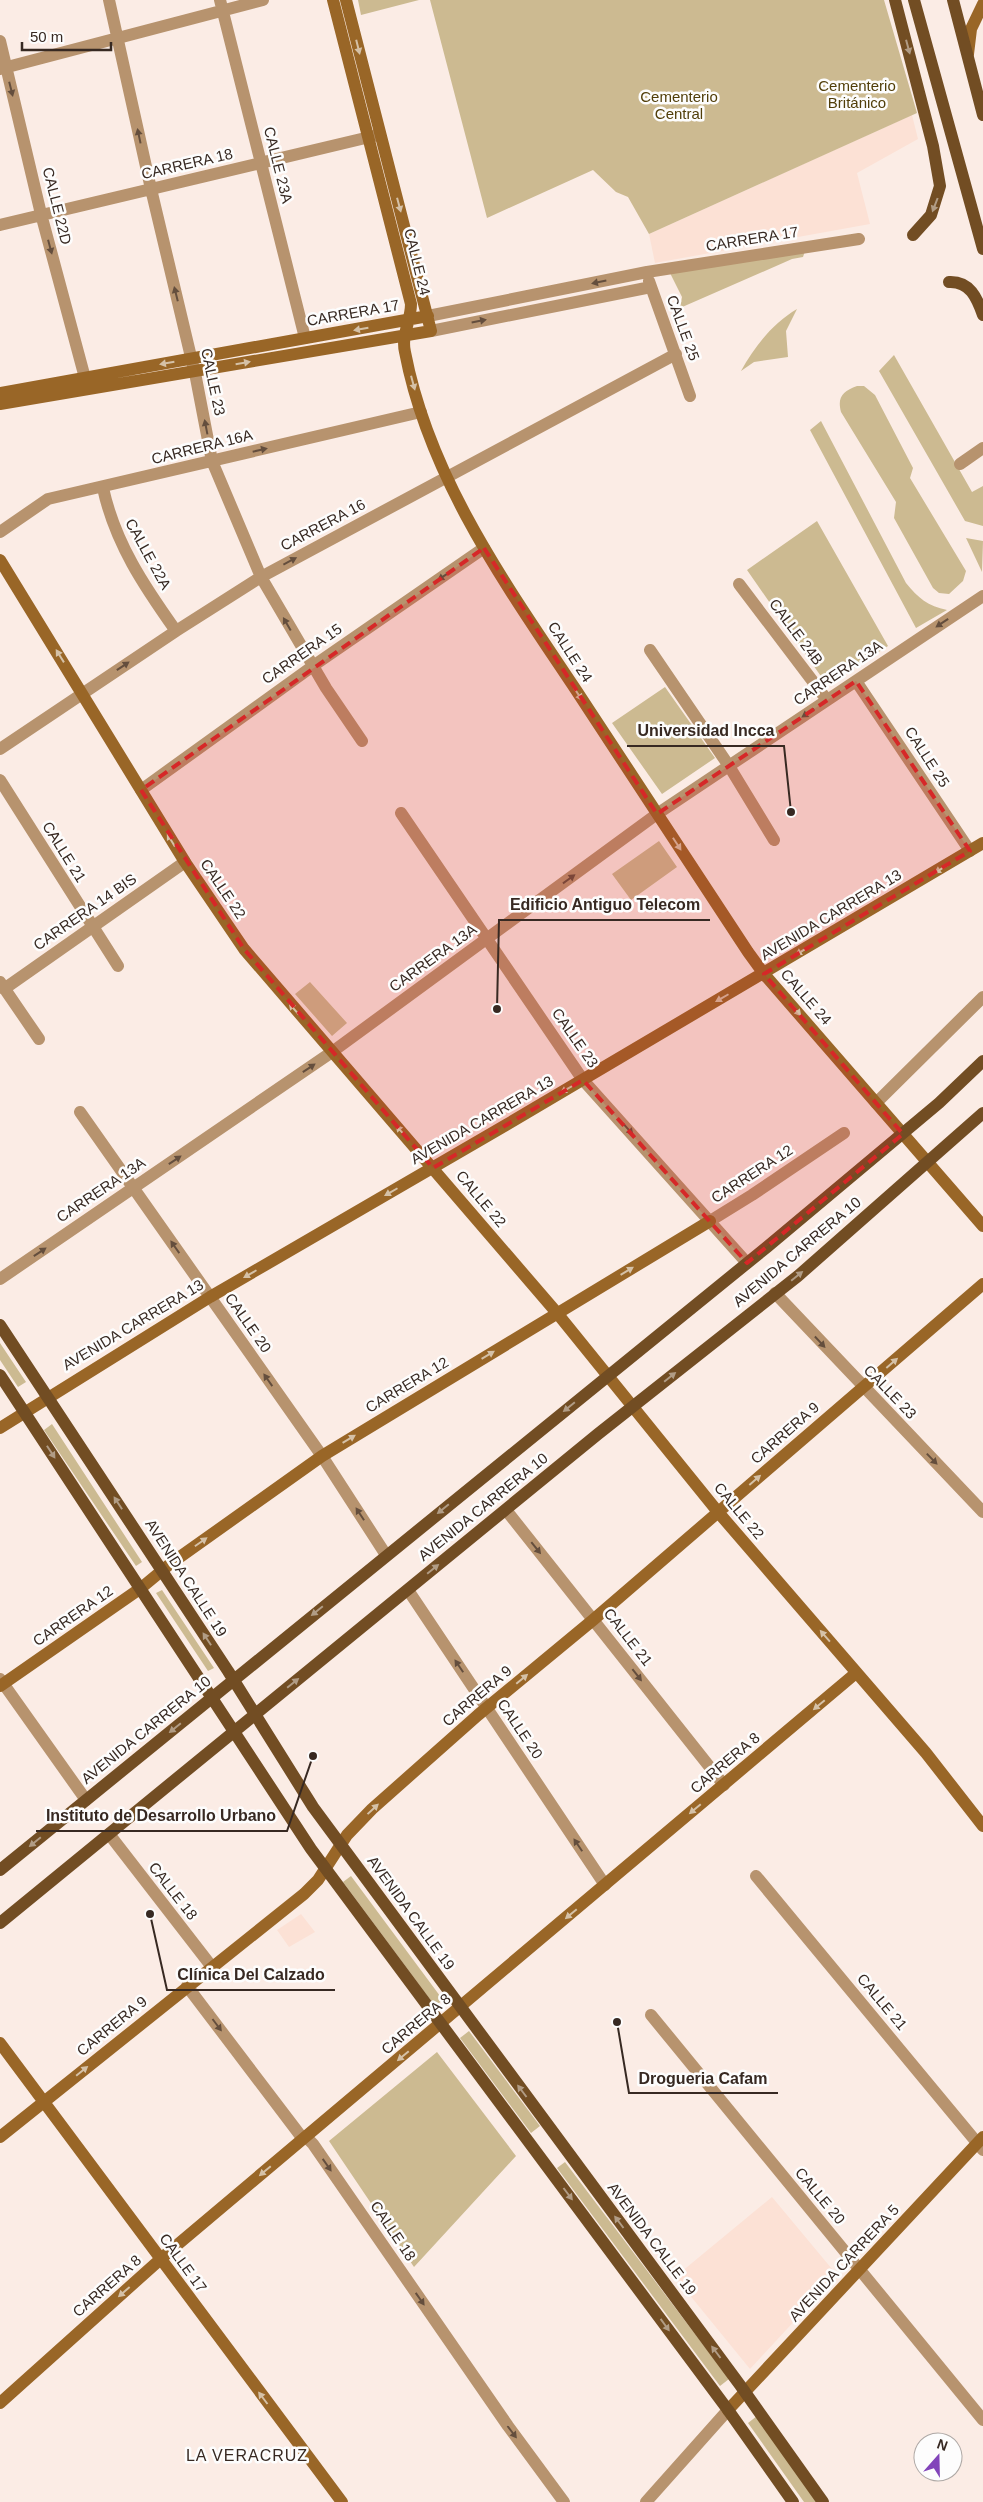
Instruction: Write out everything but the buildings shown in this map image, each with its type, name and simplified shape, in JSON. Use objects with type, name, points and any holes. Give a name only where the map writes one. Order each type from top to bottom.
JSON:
[{"type":"main road","points":[[895,0],[934,146],[940,186],[931,214],[913,235]]},
{"type":"main road","points":[[914,0],[983,249]]},
{"type":"main road","points":[[953,0],[983,115]]},
{"type":"main road","points":[[949,282],[961,284],[972,291],[983,315]]},
{"type":"main road","name":"AVENIDA CARRERA 10","points":[[0,1870],[747,1263],[940,1104],[983,1061]]},
{"type":"main road","name":"AVENIDA CARRERA 10","points":[[0,1923],[632,1407],[775,1293],[983,1113]]},
{"type":"main road","name":"AVENIDA CALLE 19","points":[[0,1325],[234,1679],[305,1795],[745,2392],[823,2502]]},
{"type":"main road","points":[[0,1375],[326,1868],[728,2410],[793,2502]]},
{"type":"street","name":"CALLE 23","points":[[108,0],[150,189],[193,365],[212,461],[261,577],[312,666],[362,741]]},
{"type":"street","points":[[3,68],[118,39],[222,6],[263,0]]},
{"type":"street","name":"CALLE 24","points":[[333,0],[375,136],[431,330]]},
{"type":"street","name":"CALLE 24","points":[[346,0],[411,304],[409,320],[404,335],[404,352],[421,412],[446,477],[484,548],[657,814],[764,974],[983,1226]]},
{"type":"street","points":[[968,59],[971,29],[983,4]]},
{"type":"street","name":"CALLE 23A","points":[[222,6],[305,338]]},
{"type":"street","name":"CALLE 22D","points":[[0,41],[3,68],[85,378]]},
{"type":"street","name":"CARRERA 18","points":[[0,225],[375,136]]},
{"type":"street","name":"CARRERA 17","points":[[0,404],[193,365],[305,338],[409,320],[647,272],[859,239]]},
{"type":"street","name":"CALLE 25","points":[[647,272],[690,396]]},
{"type":"street","name":"CARRERA 17","points":[[0,393],[85,378],[193,365],[404,335],[651,287]]},
{"type":"street","name":"CARRERA 16","points":[[0,749],[176,630],[261,577],[676,354]]},
{"type":"street","name":"CARRERA 16A","points":[[0,532],[48,499],[103,488],[421,412]]},
{"type":"street","points":[[960,464],[983,448]]},
{"type":"street","name":"CALLE 22A","points":[[103,488],[109,515],[120,541],[142,583],[176,630]]},
{"type":"street","name":"CARRERA 15","points":[[141,790],[312,666],[484,548]]},
{"type":"street","name":"CALLE 22","points":[[0,560],[185,862],[244,949],[557,1313],[718,1512],[926,1753],[983,1826]]},
{"type":"street","name":"CALLE 24B","points":[[739,584],[827,700]]},
{"type":"street","name":"CARRERA 13A","points":[[0,1279],[332,1052],[657,814],[983,596]]},
{"type":"street","points":[[650,650],[729,766],[774,840]]},
{"type":"street","name":"CALLE 25","points":[[856,681],[970,851]]},
{"type":"street","name":"CALLE 21","points":[[0,780],[118,966]]},
{"type":"street","name":"CALLE 23","points":[[401,813],[584,1080],[747,1263]]},
{"type":"street","name":"AVENIDA CARRERA 13","points":[[0,1428],[48,1396],[210,1297],[584,1080],[983,843]]},
{"type":"street","name":"CARRERA 14 BIS","points":[[2,986],[185,862]]},
{"type":"street","points":[[2,986],[39,1040]]},
{"type":"street","points":[[876,1103],[983,997]]},
{"type":"street","name":"CALLE 20","points":[[80,1112],[322,1456],[386,1555]]},
{"type":"street","name":"CARRERA 12","points":[[1,1683],[141,1588],[162,1570],[322,1456],[710,1221],[844,1133]]},
{"type":"street","name":"CARRERA 9","points":[[0,2137],[304,1894],[326,1868],[347,1836],[372,1809],[487,1708],[593,1620],[983,1284]]},
{"type":"street","name":"CALLE 23","points":[[775,1293],[863,1388],[983,1512]]},
{"type":"street","name":"CALLE 21","points":[[506,1510],[724,1785]]},
{"type":"street","name":"CALLE 20","points":[[408,1590],[605,1885]]},
{"type":"street","name":"CARRERA 8","points":[[0,2403],[161,2261],[164,2256],[856,1673]]},
{"type":"street","points":[[1,1683],[86,1800]]},
{"type":"street","name":"CALLE 18","points":[[109,1834],[212,1967]]},
{"type":"street","name":"CALLE 21","points":[[756,1876],[981,2143]]},
{"type":"street","name":"CALLE 18","points":[[187,1986],[300,2135],[306,2137],[381,2241],[508,2426],[564,2502]]},
{"type":"street","name":"CALLE 20","points":[[651,2015],[983,2420]]},
{"type":"street","name":"CALLE 17","points":[[0,2043],[342,2502]]},
{"type":"street","name":"AVENIDA CARRERA 5","points":[[728,2410],[981,2143]]},
{"type":"street","points":[[646,2502],[728,2410]]},
{"type":"highlighted area","points":[[484,548],[657,814],[856,681],[970,851],[764,974],[903,1134],[747,1263],[583,1080],[433,1168],[244,949],[141,790]]},
{"type":"shaded area","points":[[912,115],[918,139],[857,173],[870,224],[655,263],[649,234]]},
{"type":"shaded area","points":[[301,1914],[315,1932],[289,1947],[277,1930]]},
{"type":"shaded area","points":[[772,2197],[837,2275],[750,2369],[675,2277]]},
{"type":"green space","points":[[358,0],[419,0],[361,15]]},
{"type":"green space","name":"Cementerio Central","points":[[430,0],[884,0],[917,113],[649,234],[628,197],[616,192],[593,170],[487,218]]},
{"type":"green space","points":[[805,251],[803,257],[792,259],[680,308],[682,297],[670,273]]},
{"type":"green space","points":[[797,309],[786,331],[788,357],[754,362],[741,371],[752,353],[772,328]]},
{"type":"green space","points":[[894,355],[972,492],[983,486],[983,526],[965,521],[879,371]]},
{"type":"green space","points":[[857,386],[864,386],[875,395],[913,468],[910,478],[966,571],[963,581],[949,594],[939,593],[933,588],[894,518],[896,502],[841,412],[840,402],[842,395]]},
{"type":"green space","points":[[821,421],[906,583],[924,601],[947,610],[916,628],[810,430]]},
{"type":"green space","points":[[817,521],[888,646],[827,685],[747,570]]},
{"type":"green space","points":[[966,538],[983,541],[982,572]]},
{"type":"green space","points":[[665,687],[715,758],[662,794],[612,723]]},
{"type":"green space","points":[[659,841],[677,867],[631,900],[612,874]]},
{"type":"green space","points":[[310,982],[347,1023],[332,1036],[295,994]]},
{"type":"green space","points":[[0,1343],[26,1382],[18,1387],[0,1360]]},
{"type":"green space","points":[[52,1424],[142,1562],[136,1566],[44,1430]]},
{"type":"green space","points":[[162,1590],[214,1668],[208,1671],[156,1593]]},
{"type":"green space","points":[[351,1876],[443,2000],[435,2006],[343,1882]]},
{"type":"green space","points":[[469,2031],[540,2126],[531,2133],[460,2038]]},
{"type":"green space","points":[[437,2052],[516,2156],[414,2267],[329,2141]]},
{"type":"green space","points":[[565,2162],[729,2379],[720,2386],[557,2168]]},
{"type":"green space","points":[[757,2416],[817,2502],[804,2502],[748,2423]]},
{"type":"place","name":"Universidad Incca","points":[[791,812]]},
{"type":"place","name":"Edificio Antiguo Telecom","points":[[497,1009]]},
{"type":"place","name":"Instituto de Desarrollo Urbano","points":[[313,1756]]},
{"type":"place","name":"Clínica Del Calzado","points":[[150,1914]]},
{"type":"place","name":"Drogueria Cafam","points":[[617,2022]]},
{"type":"district","name":"LA VERACRUZ","points":[[247,2455]]},
{"type":"park label","name":"Cementerio Británico","points":[[857,94]]}]
